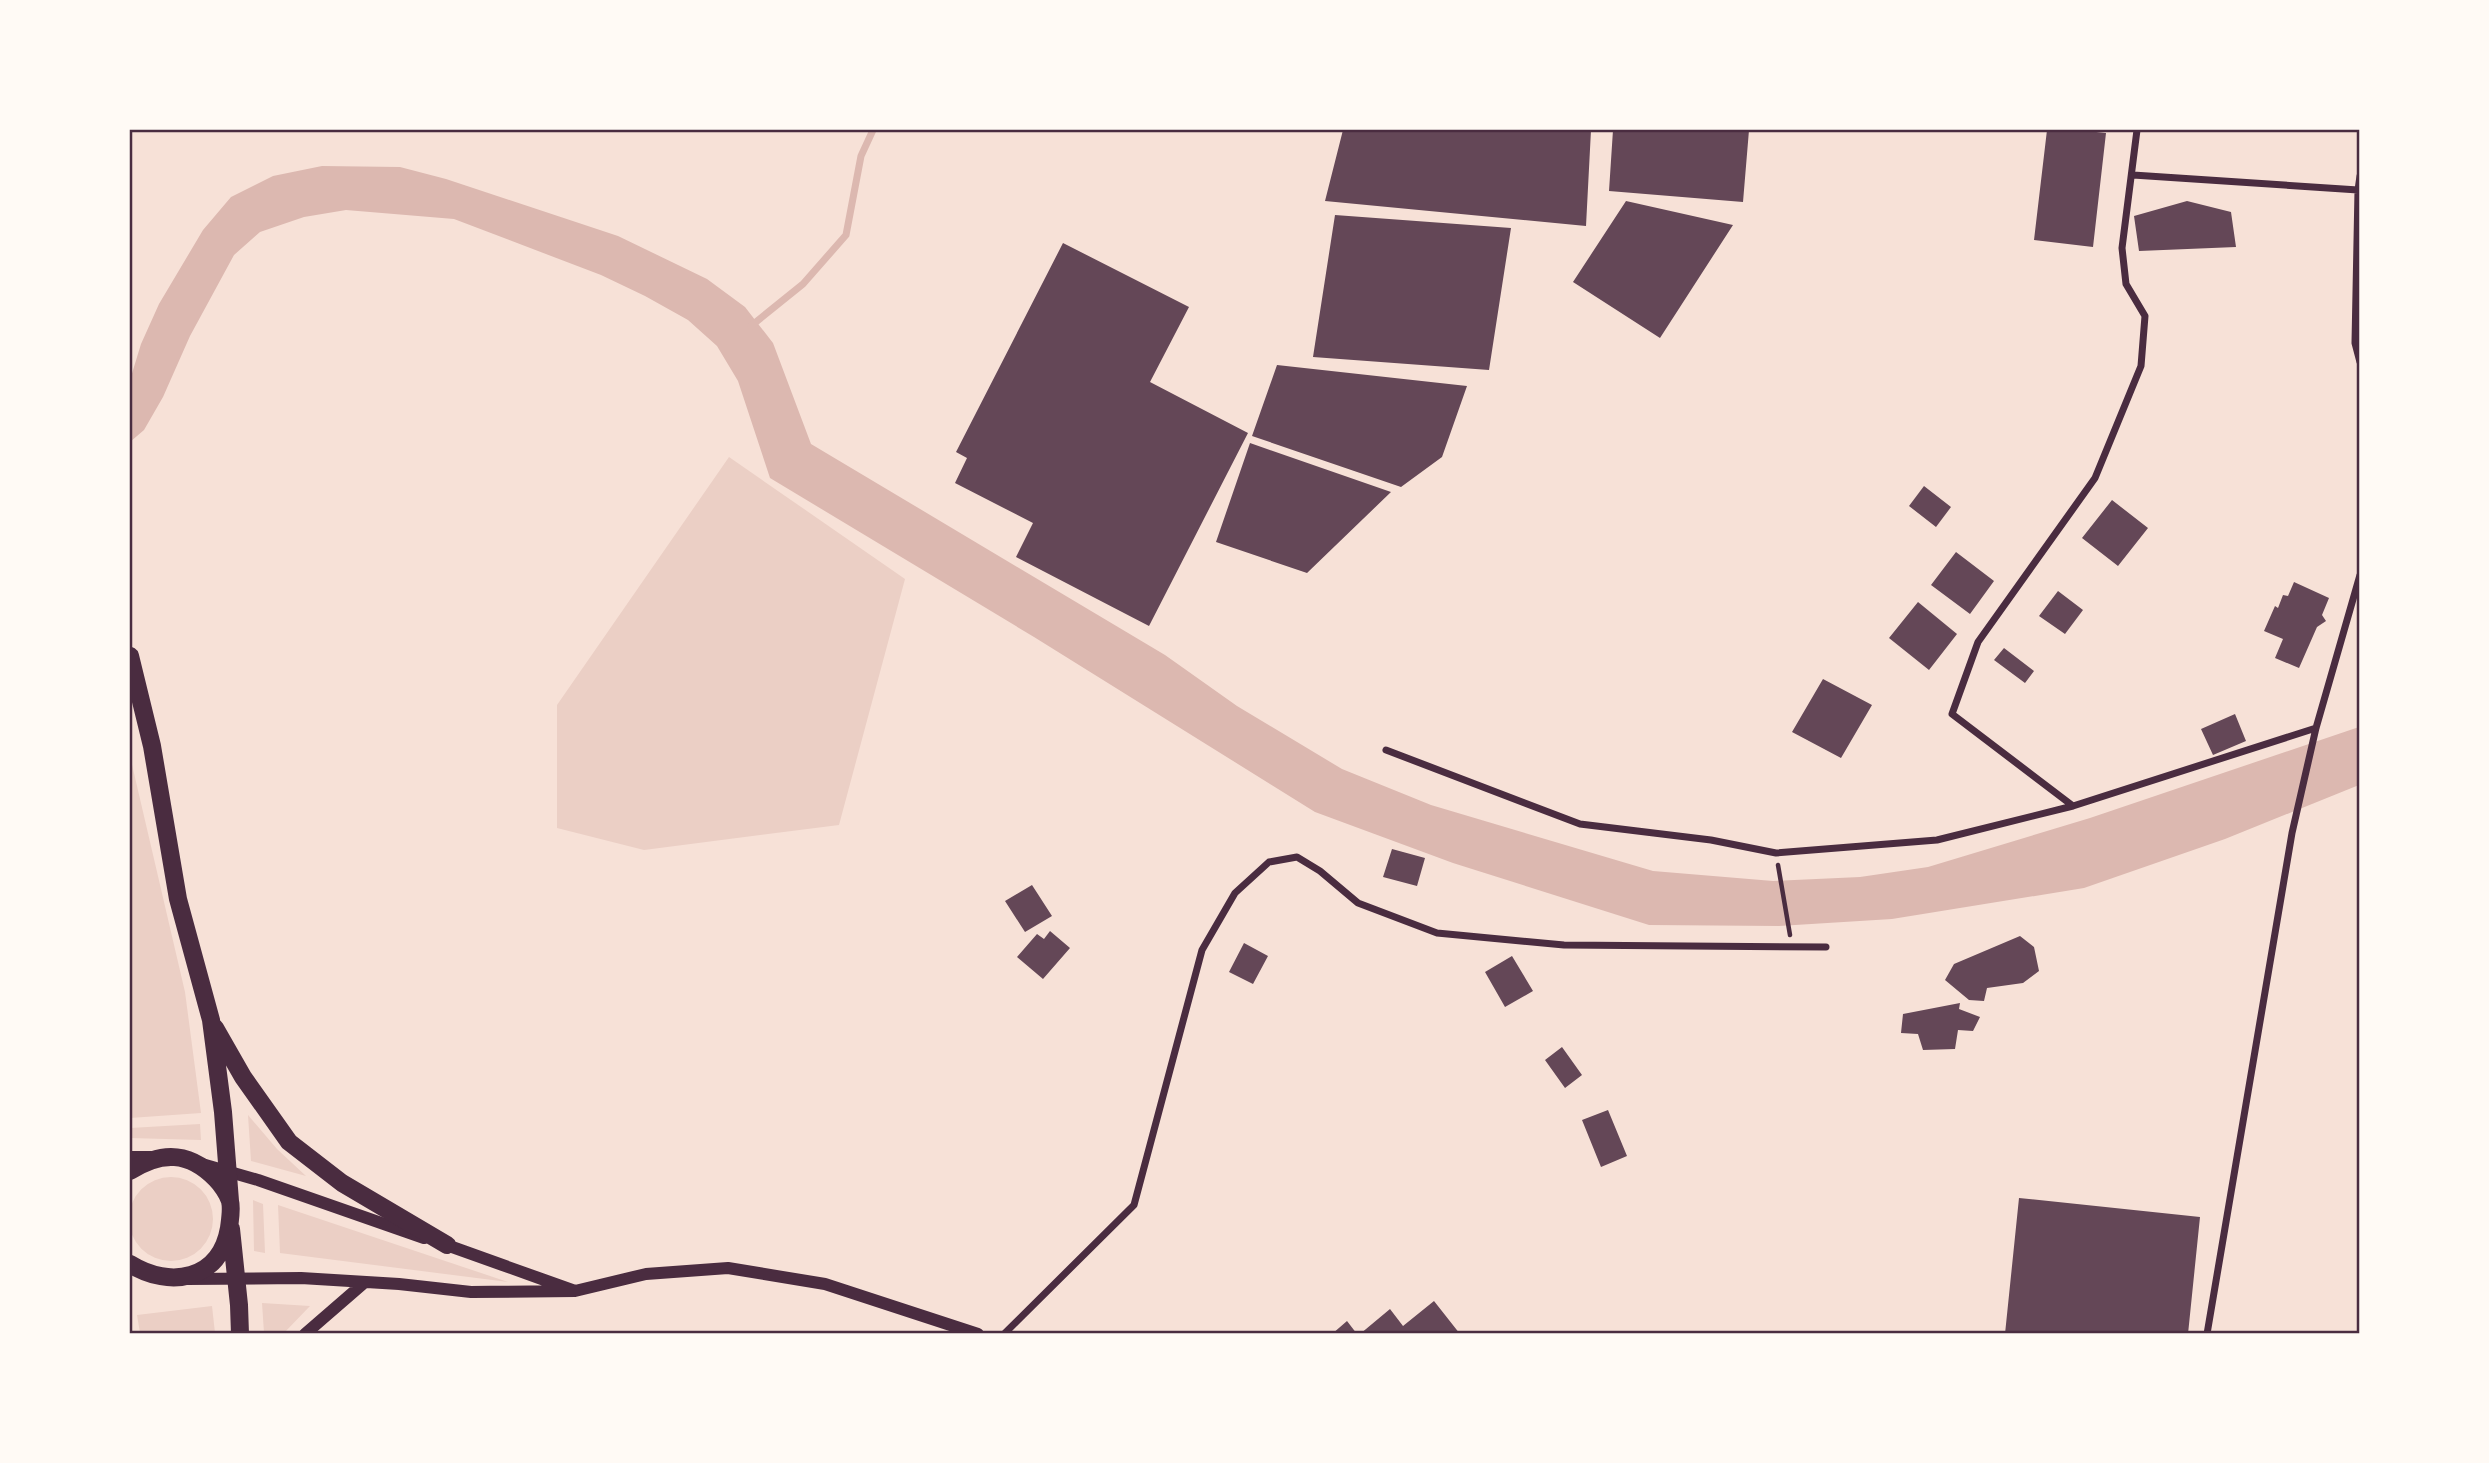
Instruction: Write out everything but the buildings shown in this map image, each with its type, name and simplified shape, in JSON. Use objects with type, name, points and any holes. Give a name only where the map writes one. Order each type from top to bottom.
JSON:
[{"type":"highway","points":[[130,656],[152,746],[178,899],[211,1020],[223,1112],[240,1334]]},
{"type":"highway","points":[[211,1020],[243,1077],[289,1142],[342,1183],[447,1245]]},
{"type":"highway","points":[[130,1171],[148,1160],[169,1156],[188,1160],[205,1168],[219,1182],[230,1201]]},
{"type":"highway","points":[[130,1264],[138,1272],[166,1279],[186,1277],[203,1269],[218,1255],[227,1238],[230,1219]]},
{"type":"street","points":[[2073,806],[1952,714],[1978,642],[2095,478],[2141,366],[2145,316],[2126,284],[2122,248],[2137,130]]},
{"type":"street","points":[[2133,175],[2359,189]]},
{"type":"street","points":[[2360,176],[2357,342],[2360,362]]},
{"type":"street","points":[[2207,1334],[2292,833],[2316,728],[2360,575]]},
{"type":"street","points":[[1386,750],[1580,824],[1711,840],[1776,853],[1937,840],[2073,806],[2316,728]]},
{"type":"street","points":[[1004,1334],[1134,1205],[1202,950],[1235,893],[1269,862],[1297,857],[1320,871],[1357,903],[1437,933],[1564,945],[1826,947]]},
{"type":"street","points":[[130,1157],[169,1156]]},
{"type":"street","points":[[188,1160],[447,1245],[575,1291]]},
{"type":"street","points":[[166,1279],[301,1278],[471,1292],[575,1291],[646,1274],[729,1268],[825,1284],[978,1334]]},
{"type":"street","points":[[305,1334],[365,1282]]},
{"type":"path","points":[[1776,853],[1792,946]]},
{"type":"shaded area","points":[[322,166],[400,167],[446,179],[618,236],[707,279],[745,307],[773,343],[811,444],[1165,655],[1237,706],[1342,769],[1431,805],[1653,871],[1773,881],[1860,877],[1928,867],[2090,818],[2359,727],[2359,785],[2225,839],[2084,888],[1892,919],[1779,926],[1649,925],[1453,863],[1315,812],[1034,637],[770,478],[738,381],[717,346],[688,320],[601,275],[454,219],[346,210],[304,217],[260,232],[234,255],[190,336],[163,397],[144,430],[130,442],[130,380],[141,344],[159,304],[203,230],[231,197],[273,176]]},
{"type":"shaded area","points":[[729,457],[905,579],[839,825],[644,850],[557,828],[557,705]]},
{"type":"shaded area","points":[[130,756],[185,992],[201,1113],[130,1118]]},
{"type":"shaded area","points":[[248,1115],[277,1149],[306,1176],[251,1161]]},
{"type":"shaded area","points":[[200,1124],[201,1140],[130,1138],[130,1128]]},
{"type":"shaded area","points":[[163,1177],[179,1177],[195,1184],[206,1195],[213,1211],[210,1235],[201,1249],[179,1261],[163,1261],[147,1254],[136,1243],[129,1227],[129,1211],[136,1195],[147,1184]]},
{"type":"shaded area","points":[[253,1200],[263,1204],[265,1253],[254,1251]]},
{"type":"shaded area","points":[[278,1205],[508,1282],[280,1253]]},
{"type":"shaded area","points":[[262,1303],[310,1306],[284,1333],[264,1333]]},
{"type":"shaded area","points":[[212,1306],[215,1333],[140,1333],[137,1315]]},
{"type":"waterway","points":[[751,326],[803,284],[846,235],[861,156],[873,130]]}]
